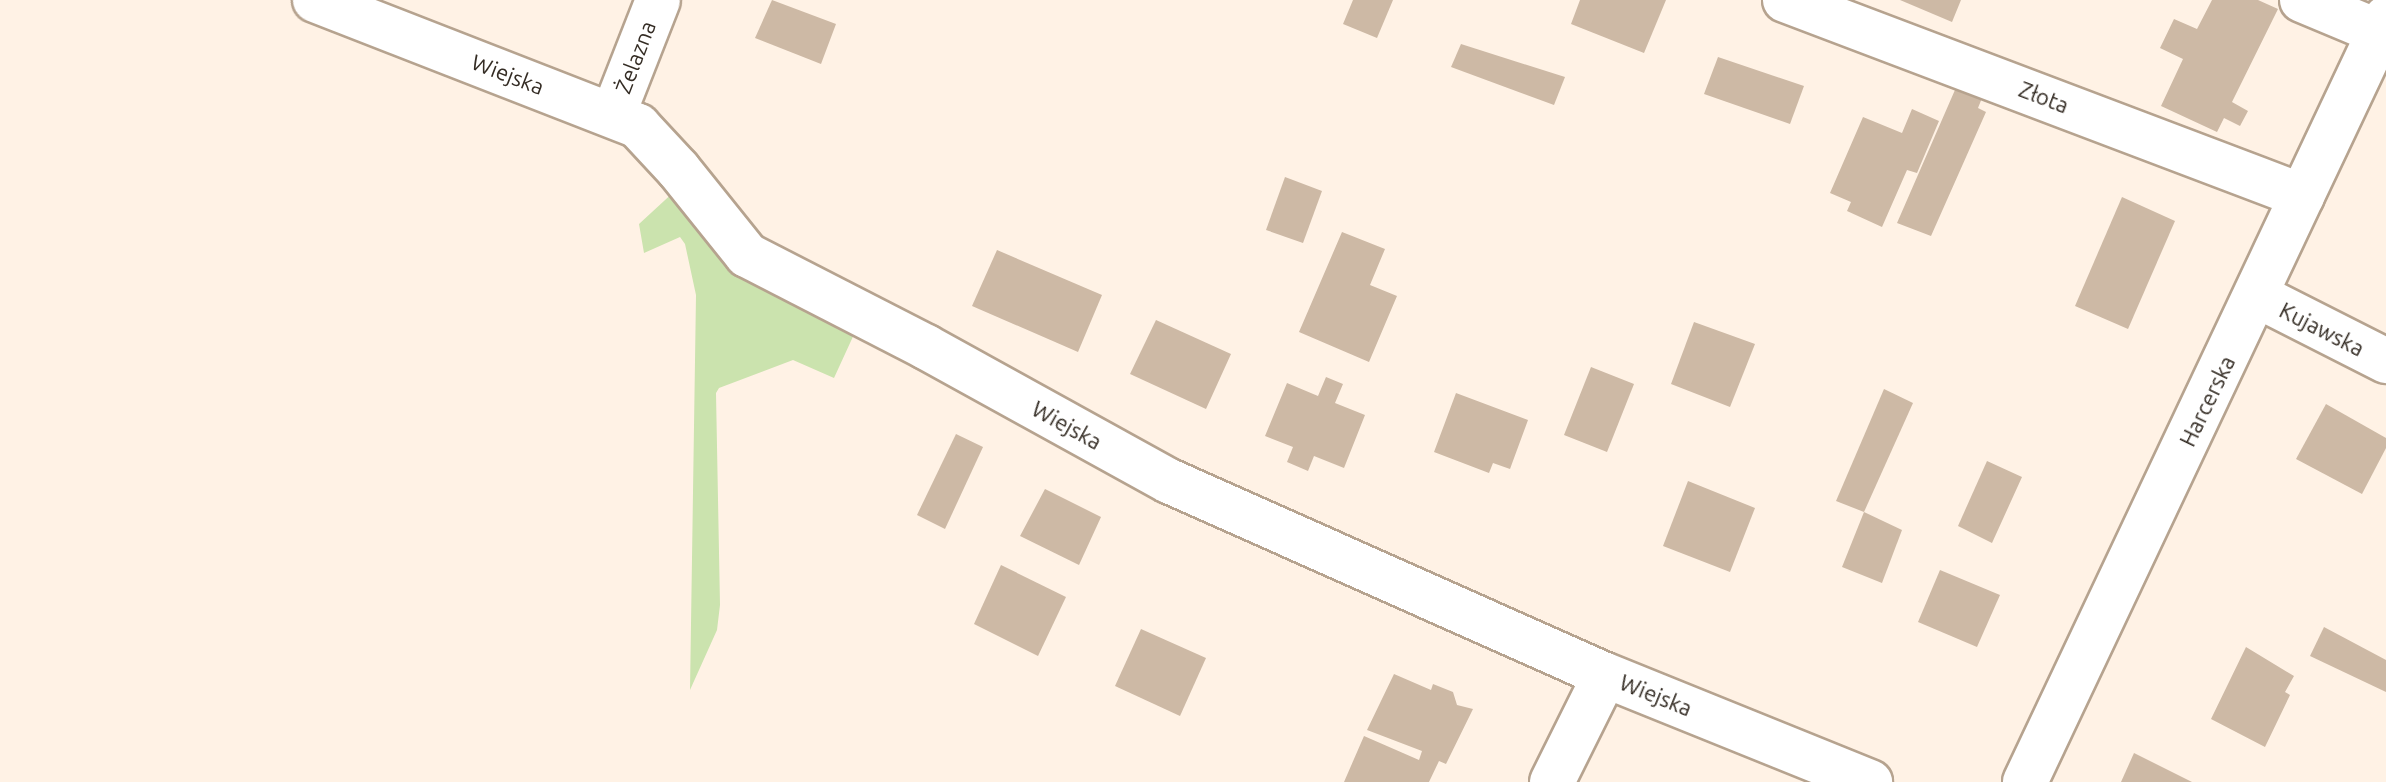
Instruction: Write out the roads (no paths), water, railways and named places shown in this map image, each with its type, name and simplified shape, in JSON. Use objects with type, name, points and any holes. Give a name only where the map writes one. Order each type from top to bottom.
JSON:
[{"type":"street","name":"Wiejska","points":[[315,0],[638,126],[655,142],[747,255],[926,347],[1169,481],[1605,675],[1870,782]]},
{"type":"street","name":"Żelazna","points":[[613,115],[658,0]]},
{"type":"street","name":"Złota","points":[[1785,0],[2302,196]]},
{"type":"street","points":[[2302,0],[2383,25]]},
{"type":"street","name":"Harcerska","points":[[2025,782],[2258,296],[2383,25]]},
{"type":"street","name":"Kujawska","points":[[2258,296],[2386,361]]},
{"type":"street","points":[[1552,782],[1605,675]]}]
